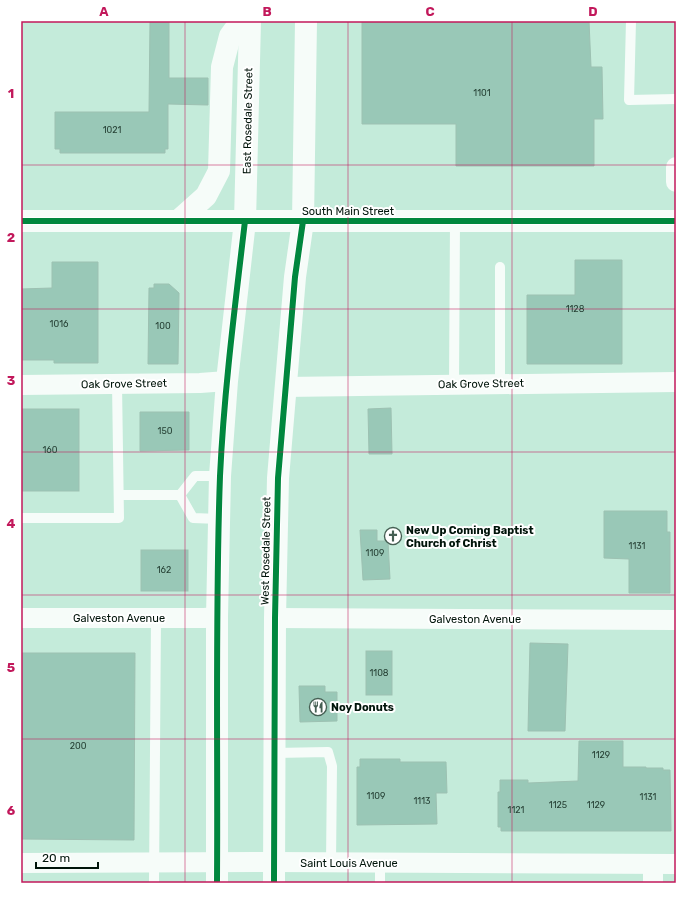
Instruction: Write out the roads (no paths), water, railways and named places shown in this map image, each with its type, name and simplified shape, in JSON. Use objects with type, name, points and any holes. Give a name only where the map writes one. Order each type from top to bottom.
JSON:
[{"type":"main road","points":[[178,221],[206,196],[219,171],[222,66],[230,36],[241,21]]},
{"type":"main road","name":"East Rosedale Street","points":[[245,221],[250,21]]},
{"type":"main road","points":[[303,221],[306,21]]},
{"type":"main road","name":"South Main Street","points":[[21,221],[676,221]]},
{"type":"main road","points":[[217,873],[220,476],[227,381],[245,221]]},
{"type":"main road","name":"West Rosedale Street","points":[[274,873],[275,618],[278,478],[295,277],[303,221]]},
{"type":"street","points":[[676,167],[676,182]]},
{"type":"street","name":"Oak Grove Street","points":[[21,385],[207,383],[227,381]]},
{"type":"street","name":"Oak Grove Street","points":[[285,386],[676,382]]},
{"type":"street","name":"Galveston Avenue","points":[[21,618],[218,617]]},
{"type":"street","name":"Galveston Avenue","points":[[275,618],[676,620]]},
{"type":"street","name":"Saint Louis Avenue","points":[[21,863],[153,863],[217,873],[274,873],[331,863],[380,863],[653,874],[676,864]]},
{"type":"lane","points":[[631,21],[629,100],[676,99]]},
{"type":"lane","points":[[454,385],[455,221]]},
{"type":"lane","points":[[500,267],[500,384]]},
{"type":"lane","points":[[21,518],[120,518],[117,384]]},
{"type":"lane","points":[[180,496],[195,476],[220,476]]},
{"type":"lane","points":[[119,495],[180,496]]},
{"type":"lane","points":[[180,496],[193,518],[219,519]]},
{"type":"lane","points":[[154,883],[156,618]]},
{"type":"lane","points":[[275,753],[328,752],[332,766],[331,863]]},
{"type":"lane","points":[[380,863],[380,883]]},
{"type":"place","name":"New Up Coming Baptist Church of Christ","points":[[393,536]]},
{"type":"place","name":"Noy Donuts","points":[[318,707]]}]
